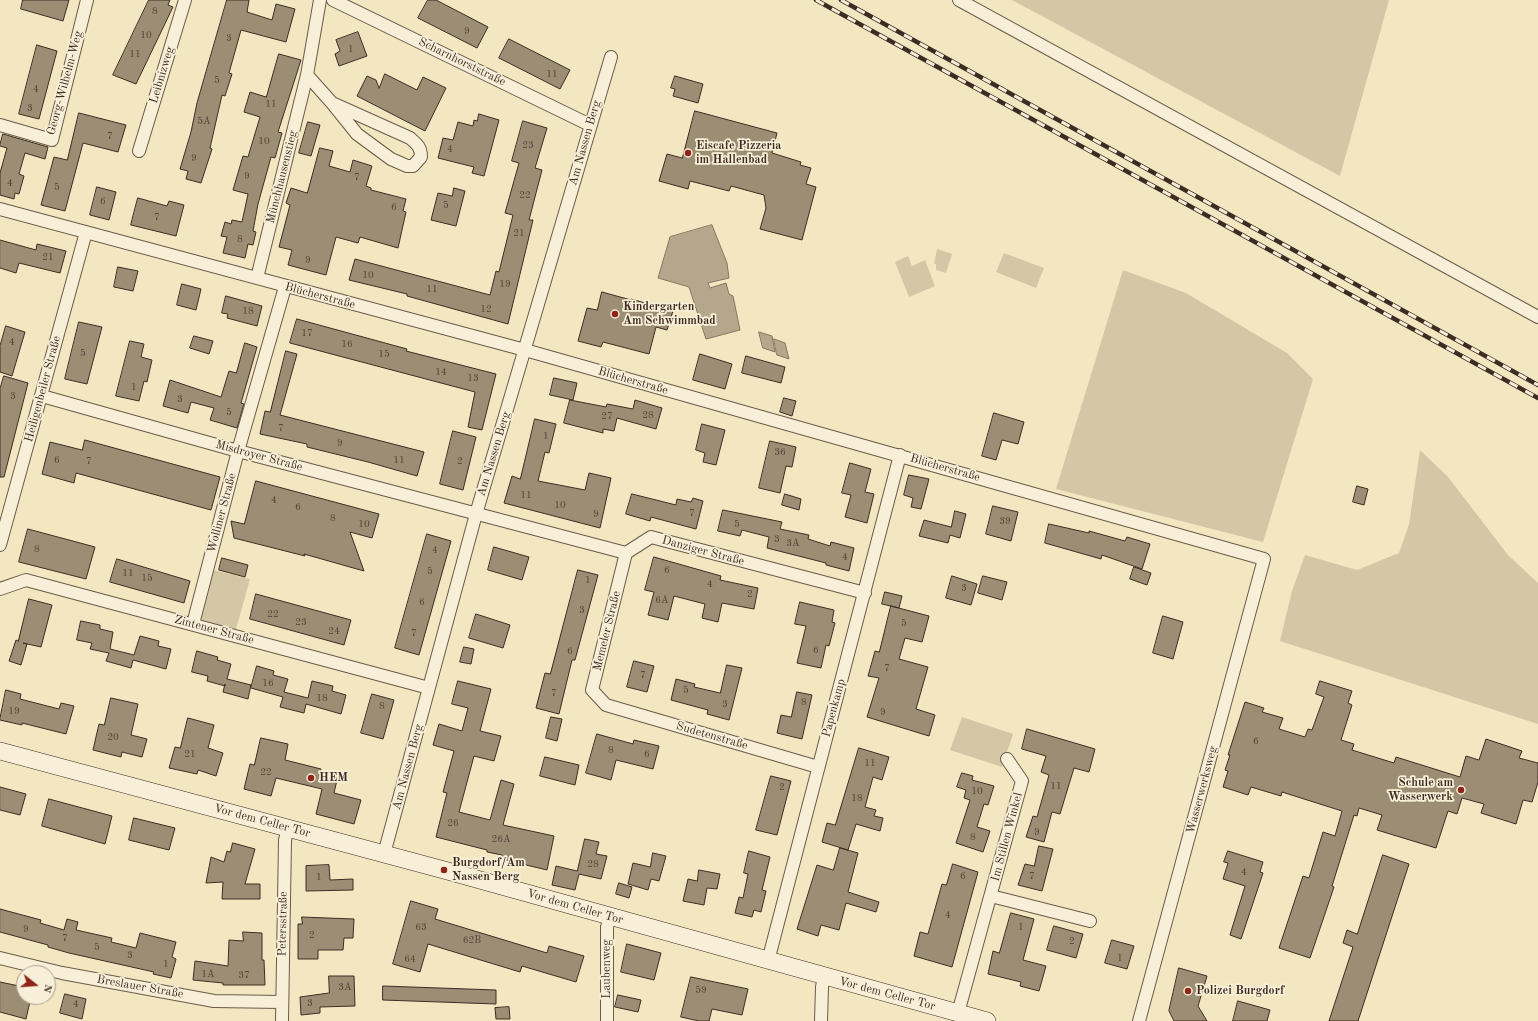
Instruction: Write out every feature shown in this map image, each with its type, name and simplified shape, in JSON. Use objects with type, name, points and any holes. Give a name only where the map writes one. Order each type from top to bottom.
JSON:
[{"type":"street","name":"Georg-Wilhelm-Weg","points":[[0,125],[52,140],[87,0]]},
{"type":"street","name":"Leibnizweg","points":[[139,151],[184,0]]},
{"type":"street","name":"Münchhausenstieg","points":[[257,278],[307,75],[320,0]]},
{"type":"street","name":"Scharnhorststraße","points":[[333,0],[590,125]]},
{"type":"street","points":[[959,0],[1538,317]]},
{"type":"street","name":"Am Nassen Berg","points":[[384,854],[476,514],[611,57]]},
{"type":"street","points":[[307,75],[332,103],[356,134],[391,159],[406,166],[413,166],[421,157],[421,150],[417,143],[410,138],[332,103]]},
{"type":"street","name":"Blücherstraße","points":[[0,209],[257,278],[285,287],[525,350],[1264,559]]},
{"type":"street","name":"Heiligenbeiler Straße","points":[[0,545],[86,232]]},
{"type":"street","name":"Wolliner Straße","points":[[193,624],[238,450],[285,287]]},
{"type":"street","name":"Misdroyer Straße","points":[[42,396],[476,514]]},
{"type":"street","name":"Papenkamp","points":[[768,961],[900,455]]},
{"type":"street","points":[[476,514],[626,553]]},
{"type":"street","name":"Danziger Straße","points":[[626,553],[651,537],[865,593]]},
{"type":"street","name":"Memeler Straße","points":[[606,705],[592,690],[626,553]]},
{"type":"street","name":"Wasserwerksweg","points":[[1139,1021],[1264,559]]},
{"type":"street","name":"Zintener Straße","points":[[0,588],[26,580],[429,688]]},
{"type":"street","name":"Sudetenstraße","points":[[606,705],[818,767]]},
{"type":"street","name":"Vor dem Celler Tor","points":[[0,751],[384,854],[987,1021]]},
{"type":"street","name":"Im Stillen Winkel","points":[[958,1013],[1022,781],[1008,759]]},
{"type":"street","name":"Petersstraße","points":[[282,1021],[285,840],[288,828]]},
{"type":"street","name":"Im Stillen Winkel","points":[[991,896],[1090,921]]},
{"type":"street","name":"Laubenweg","points":[[607,1021],[607,927],[610,916]]},
{"type":"street","name":"Breslauer Straße","points":[[0,958],[70,974],[214,1001],[282,1002]]},
{"type":"street","points":[[822,1021],[822,988],[824,977]]},
{"type":"shaded area","points":[[1012,0],[1389,0],[1340,176]]},
{"type":"shaded area","points":[[712,225],[727,263],[729,278],[708,283],[710,288],[726,283],[729,294],[733,296],[740,330],[706,339],[689,287],[658,278],[670,237]]},
{"type":"shaded area","points":[[937,249],[952,254],[946,273],[936,270],[936,264],[934,264]]},
{"type":"shaded area","points":[[1004,253],[1044,268],[1036,288],[996,272]]},
{"type":"shaded area","points":[[908,256],[912,266],[925,260],[935,286],[909,297],[895,262]]},
{"type":"shaded area","points":[[1123,270],[1186,293],[1287,353],[1313,379],[1263,542],[1056,489]]},
{"type":"shaded area","points":[[759,332],[772,336],[775,352],[763,348]]},
{"type":"shaded area","points":[[774,339],[785,343],[789,359],[777,355]]},
{"type":"shaded area","points":[[1420,450],[1448,477],[1508,555],[1538,583],[1538,724],[1280,641],[1292,591],[1305,555],[1357,570],[1399,553],[1409,524]]},
{"type":"shaded area","points":[[209,569],[250,579],[235,633],[195,623]]},
{"type":"shaded area","points":[[962,717],[1013,734],[1002,767],[950,750]]},
{"type":"building","points":[[23,0],[69,0],[63,21],[21,9]]},
{"type":"building","points":[[149,0],[170,0],[168,5],[173,7],[136,84],[113,75]]},
{"type":"building","points":[[227,0],[249,0],[247,12],[272,20],[276,4],[295,9],[286,42],[241,30],[229,73],[232,74],[225,96],[222,95],[210,148],[212,149],[201,183],[186,179],[188,171],[180,169],[191,132],[197,103]]},
{"type":"building","points":[[428,0],[436,0],[488,27],[477,48],[418,18]]},
{"type":"building","points":[[358,32],[367,56],[339,66],[335,54],[340,51],[336,40]]},
{"type":"building","points":[[509,39],[570,70],[560,89],[499,58]]},
{"type":"building","points":[[37,45],[57,51],[39,119],[19,114]]},
{"type":"building","points":[[279,54],[301,60],[278,132],[282,133],[275,158],[271,157],[258,204],[253,231],[256,232],[253,245],[248,244],[245,258],[223,253],[227,237],[221,236],[225,222],[231,224],[232,220],[242,222],[248,194],[233,190],[243,156],[248,157],[260,117],[244,112],[250,92],[266,97]]},
{"type":"building","points":[[385,74],[417,90],[423,77],[446,88],[425,131],[357,96],[367,76],[376,80],[379,88]]},
{"type":"building","points":[[675,76],[703,84],[698,103],[673,96],[675,89],[671,88]]},
{"type":"building","points":[[695,111],[777,133],[772,153],[801,162],[800,165],[811,168],[806,184],[816,187],[802,240],[760,229],[766,208],[764,195],[731,186],[729,191],[690,181],[688,189],[659,181],[667,154],[682,158]]},
{"type":"building","points":[[79,113],[126,125],[118,152],[83,143],[65,211],[41,205],[54,157],[67,160]]},
{"type":"building","points":[[479,114],[499,120],[484,176],[472,173],[474,167],[438,158],[443,138],[453,140],[458,122],[473,126],[474,120],[477,121]]},
{"type":"building","points":[[523,121],[547,128],[535,168],[542,170],[529,220],[533,220],[508,324],[407,296],[407,294],[349,280],[355,259],[490,295],[496,271],[499,272],[513,215],[505,213],[519,163],[512,161]]},
{"type":"building","points":[[308,122],[320,125],[311,156],[299,153]]},
{"type":"building","points":[[3,134],[48,147],[45,159],[25,153],[19,174],[24,176],[19,194],[15,193],[14,199],[0,195],[0,173],[7,148],[0,146]]},
{"type":"building","points":[[320,148],[333,151],[329,166],[350,172],[353,160],[372,166],[366,186],[371,188],[371,190],[406,199],[403,211],[406,212],[398,248],[360,237],[358,243],[336,237],[326,275],[288,265],[292,250],[279,247],[290,205],[286,203],[291,188],[307,193]]},
{"type":"building","points":[[97,187],[116,192],[109,220],[90,215]]},
{"type":"building","points":[[454,188],[465,191],[456,226],[431,220],[438,193],[452,196]]},
{"type":"building","points":[[138,198],[167,206],[169,201],[184,205],[176,236],[131,225]]},
{"type":"building","points":[[0,240],[36,250],[37,244],[66,251],[60,273],[19,263],[16,273],[0,268]]},
{"type":"building","points":[[118,267],[138,271],[133,291],[114,287]]},
{"type":"building","points":[[182,284],[201,289],[196,310],[177,305]]},
{"type":"building","name":"Kindergarten Am Schwimmbad","points":[[602,292],[673,311],[667,330],[656,327],[649,354],[603,342],[601,347],[578,341],[587,308],[597,310]]},
{"type":"building","points":[[226,296],[262,306],[257,326],[227,318],[228,314],[222,313]]},
{"type":"building","points":[[297,319],[407,349],[406,351],[496,374],[482,430],[468,427],[475,392],[290,343]]},
{"type":"building","points":[[79,322],[102,327],[87,384],[65,379]]},
{"type":"building","points":[[6,326],[25,332],[12,376],[0,372],[0,346]]},
{"type":"building","points":[[194,336],[213,341],[209,354],[190,348]]},
{"type":"building","points":[[130,341],[144,344],[141,357],[152,360],[147,382],[144,381],[139,401],[116,396]]},
{"type":"building","points":[[245,343],[257,347],[241,403],[244,404],[237,428],[210,420],[214,408],[191,402],[188,413],[163,406],[170,380],[221,397],[229,371],[236,373]]},
{"type":"building","points":[[286,351],[297,354],[280,415],[424,452],[417,476],[307,447],[307,444],[260,434],[265,411],[270,412]]},
{"type":"building","points":[[700,354],[732,364],[725,389],[693,380]]},
{"type":"building","points":[[746,356],[785,367],[781,383],[742,373]]},
{"type":"building","points":[[4,376],[28,383],[4,477],[0,477],[0,389]]},
{"type":"building","points":[[554,378],[577,383],[573,400],[550,395]]},
{"type":"building","points":[[784,398],[796,401],[792,416],[780,412]]},
{"type":"building","points":[[570,400],[606,407],[607,404],[633,409],[635,400],[662,408],[656,429],[617,418],[614,431],[603,429],[603,433],[564,423]]},
{"type":"building","points":[[994,413],[1024,422],[1018,444],[1002,440],[996,460],[982,456]]},
{"type":"building","points":[[535,419],[556,424],[549,453],[545,452],[538,481],[585,490],[589,473],[611,478],[600,528],[504,503],[512,476],[520,479]]},
{"type":"building","points":[[702,424],[725,430],[716,465],[703,462],[705,453],[696,450]]},
{"type":"building","points":[[453,431],[476,437],[463,490],[440,484]]},
{"type":"building","points":[[85,440],[220,477],[211,510],[76,473],[74,483],[42,474],[50,442],[82,450]]},
{"type":"building","points":[[770,441],[796,447],[792,467],[786,466],[780,493],[759,488]]},
{"type":"building","points":[[850,463],[871,469],[865,492],[874,494],[867,523],[845,517],[851,495],[842,493]]},
{"type":"building","points":[[909,475],[929,479],[921,509],[911,507],[913,498],[904,495]]},
{"type":"building","points":[[256,481],[379,514],[372,538],[350,532],[364,571],[304,554],[305,556],[234,538],[231,521],[244,524]]},
{"type":"building","points":[[1357,486],[1368,489],[1364,505],[1353,502]]},
{"type":"building","points":[[632,494],[676,505],[677,499],[691,502],[693,498],[703,501],[696,529],[651,517],[650,521],[626,514]]},
{"type":"building","points":[[785,494],[801,499],[799,510],[782,505]]},
{"type":"building","points":[[993,506],[1018,512],[1011,541],[986,534]]},
{"type":"building","points":[[723,510],[782,522],[780,529],[809,535],[808,539],[830,546],[831,542],[854,548],[849,571],[826,565],[826,563],[767,548],[769,537],[742,530],[740,536],[718,531]]},
{"type":"building","points":[[955,511],[966,514],[960,538],[950,535],[948,543],[919,536],[924,520],[951,527]]},
{"type":"building","points":[[1049,524],[1089,533],[1089,531],[1125,541],[1127,537],[1150,544],[1142,569],[1102,555],[1101,559],[1045,543]]},
{"type":"building","points":[[28,529],[95,547],[86,579],[19,562]]},
{"type":"building","points":[[427,534],[451,541],[419,655],[395,648]]},
{"type":"building","points":[[494,547],[529,557],[522,580],[488,570]]},
{"type":"building","points":[[654,557],[721,576],[720,580],[758,588],[754,609],[722,603],[718,622],[702,618],[705,604],[674,596],[668,620],[648,615],[654,592],[645,590]]},
{"type":"building","points":[[222,558],[248,565],[245,577],[219,570]]},
{"type":"building","points":[[117,559],[190,581],[184,603],[110,582]]},
{"type":"building","points":[[1134,567],[1151,573],[1147,585],[1130,579]]},
{"type":"building","points":[[578,570],[598,575],[575,660],[572,660],[559,714],[536,708],[545,673],[550,674]]},
{"type":"building","points":[[952,576],[977,584],[971,605],[946,598]]},
{"type":"building","points":[[983,576],[1007,582],[1002,600],[978,593]]},
{"type":"building","points":[[885,592],[902,596],[899,608],[882,604]]},
{"type":"building","points":[[256,594],[351,620],[344,645],[250,619]]},
{"type":"building","points":[[29,599],[52,605],[41,647],[23,643],[27,644],[21,665],[9,661],[16,640],[18,641]]},
{"type":"building","points":[[800,602],[834,610],[832,622],[835,623],[829,646],[826,645],[821,668],[797,663],[806,626],[795,624]]},
{"type":"building","points":[[891,606],[929,616],[922,642],[905,638],[899,659],[928,667],[916,709],[935,715],[929,736],[867,717],[879,678],[868,676],[875,651],[879,652]]},
{"type":"building","points":[[476,614],[510,625],[503,648],[469,638]]},
{"type":"building","points":[[1163,616],[1183,622],[1173,659],[1153,653]]},
{"type":"building","points":[[81,621],[100,625],[100,629],[113,632],[110,649],[134,655],[140,636],[159,641],[158,646],[171,649],[166,669],[133,660],[131,668],[106,661],[109,653],[90,649],[92,643],[77,640]]},
{"type":"building","points":[[464,647],[474,649],[471,664],[460,662]]},
{"type":"building","points":[[197,651],[218,657],[217,660],[231,664],[227,679],[251,685],[248,699],[223,692],[225,686],[207,681],[208,676],[192,672]]},
{"type":"building","points":[[634,661],[654,666],[647,692],[627,687]]},
{"type":"building","points":[[727,665],[742,668],[729,720],[707,714],[708,710],[671,700],[676,679],[695,684],[694,687],[720,693]]},
{"type":"building","points":[[257,666],[274,671],[273,675],[288,679],[284,692],[308,698],[312,681],[333,686],[332,691],[346,695],[341,714],[306,704],[304,713],[280,707],[283,697],[251,688]]},
{"type":"building","points":[[458,681],[491,689],[480,731],[501,736],[494,761],[474,756],[459,812],[490,820],[501,780],[514,784],[503,825],[554,836],[547,870],[501,859],[502,855],[436,837],[447,793],[443,792],[454,751],[433,745],[439,724],[462,731],[468,708],[452,704]]},
{"type":"building","points":[[1320,681],[1352,691],[1348,703],[1352,705],[1341,740],[1354,744],[1352,750],[1394,763],[1396,757],[1460,777],[1466,756],[1479,760],[1486,739],[1522,751],[1519,758],[1538,763],[1538,782],[1532,802],[1523,800],[1516,824],[1481,813],[1484,804],[1462,798],[1457,814],[1448,811],[1436,848],[1377,830],[1382,815],[1359,808],[1357,816],[1354,815],[1332,886],[1334,887],[1310,958],[1279,948],[1303,876],[1309,878],[1323,832],[1335,836],[1342,811],[1282,792],[1281,796],[1251,787],[1248,795],[1223,787],[1228,771],[1225,770],[1230,755],[1228,755],[1245,702],[1264,708],[1262,712],[1283,718],[1279,729],[1305,737],[1308,729],[1312,730],[1324,697],[1316,694]]},
{"type":"building","points":[[6,690],[21,694],[20,699],[59,709],[61,703],[74,706],[66,734],[22,723],[22,725],[0,720]]},
{"type":"building","points":[[797,692],[812,695],[802,739],[777,733],[781,715],[791,717]]},
{"type":"building","points":[[372,694],[394,700],[383,739],[361,733]]},
{"type":"building","points":[[111,698],[138,704],[131,735],[147,739],[142,757],[122,752],[121,757],[93,750],[99,724],[104,725]]},
{"type":"building","points":[[551,717],[562,719],[557,741],[546,738]]},
{"type":"building","points":[[188,718],[214,725],[208,748],[223,753],[216,776],[198,770],[197,774],[169,768],[175,747],[180,748]]},
{"type":"building","points":[[1027,729],[1095,749],[1089,772],[1074,768],[1060,814],[1052,812],[1044,842],[1026,837],[1033,816],[1037,817],[1049,775],[1041,772],[1046,756],[1022,749]]},
{"type":"building","points":[[597,734],[633,744],[634,740],[659,746],[653,769],[616,760],[611,780],[586,773]]},
{"type":"building","points":[[261,738],[288,744],[285,760],[321,769],[319,776],[337,780],[334,793],[361,800],[354,824],[316,814],[322,789],[276,778],[271,796],[244,789],[250,764],[254,765]]},
{"type":"building","points":[[859,748],[889,757],[882,780],[873,777],[865,807],[876,810],[874,816],[883,818],[880,831],[856,824],[848,850],[822,842],[827,823],[835,825]]},
{"type":"building","points":[[545,757],[579,765],[575,785],[540,776]]},
{"type":"building","points":[[962,773],[973,776],[972,780],[994,786],[988,805],[984,804],[977,827],[990,831],[983,852],[956,843],[970,800],[964,798],[966,790],[957,787]]},
{"type":"building","points":[[771,776],[791,781],[777,835],[756,830]]},
{"type":"building","points":[[0,787],[26,794],[20,815],[0,810]]},
{"type":"building","points":[[49,799],[112,816],[105,844],[42,826]]},
{"type":"building","points":[[134,818],[175,828],[169,850],[129,840]]},
{"type":"building","points":[[585,839],[599,842],[596,854],[607,856],[601,879],[579,874],[575,890],[552,885],[556,866],[577,871]]},
{"type":"building","points":[[233,843],[255,849],[245,884],[260,884],[260,899],[222,899],[223,882],[206,883],[211,857],[224,862],[227,851],[230,852]]},
{"type":"building","points":[[1039,846],[1053,849],[1042,891],[1018,885],[1025,864],[1034,866]]},
{"type":"building","points":[[840,848],[858,853],[848,892],[879,902],[876,912],[846,903],[839,930],[821,925],[818,936],[797,929],[817,865],[833,870]]},
{"type":"building","points":[[749,851],[770,857],[762,890],[766,891],[761,912],[754,910],[752,917],[735,913],[739,897],[743,898],[748,874],[744,873]]},
{"type":"building","points":[[1228,851],[1263,862],[1260,872],[1263,873],[1241,939],[1230,935],[1245,886],[1223,879],[1228,863],[1224,862]]},
{"type":"building","points":[[653,853],[666,856],[659,881],[651,879],[648,890],[628,884],[633,863],[650,867]]},
{"type":"building","points":[[1383,855],[1409,864],[1358,1021],[1329,1021],[1353,947],[1343,943],[1347,930],[1357,934]]},
{"type":"building","points":[[953,864],[978,872],[952,967],[914,956],[920,932],[928,934],[942,884],[946,885]]},
{"type":"building","points":[[329,865],[330,880],[353,879],[353,890],[306,891],[306,866]]},
{"type":"building","points":[[699,870],[720,874],[717,889],[707,888],[704,905],[683,901],[688,879],[697,881]]},
{"type":"building","points":[[619,883],[632,887],[629,898],[616,894]]},
{"type":"building","points":[[411,901],[438,909],[435,919],[547,953],[549,946],[584,956],[576,982],[522,966],[520,972],[428,944],[420,972],[393,964]]},
{"type":"building","points":[[0,909],[41,920],[40,923],[64,930],[67,919],[78,922],[76,930],[112,938],[111,942],[136,948],[140,933],[176,942],[172,957],[176,959],[171,978],[153,974],[154,972],[69,953],[48,947],[48,945],[0,932]]},
{"type":"building","points":[[1011,913],[1034,919],[1023,960],[1046,966],[1039,991],[1020,986],[1021,982],[988,974],[993,951],[999,953]]},
{"type":"building","points":[[302,917],[354,919],[353,938],[344,938],[343,950],[318,950],[318,959],[298,959],[298,924],[302,924]]},
{"type":"building","points":[[1054,926],[1083,934],[1076,958],[1047,950]]},
{"type":"building","points":[[243,932],[262,933],[262,960],[264,960],[265,985],[223,985],[223,983],[193,980],[195,961],[228,966],[229,940],[243,941]]},
{"type":"building","points":[[1112,940],[1134,946],[1127,969],[1105,963]]},
{"type":"building","points":[[627,944],[661,953],[654,980],[621,972]]},
{"type":"building","name":"Polizei Burgdorf","points":[[1179,968],[1207,976],[1198,1006],[1207,1021],[1174,1021],[1169,1011]]},
{"type":"building","points":[[329,976],[354,976],[355,1006],[320,1007],[320,1013],[301,1015],[300,997],[329,993]]},
{"type":"building","points":[[691,977],[748,989],[742,1015],[712,1009],[709,1021],[699,1021],[681,1017]]},
{"type":"building","points":[[0,982],[16,985],[16,1005],[29,1005],[26,1019],[0,1012]]},
{"type":"building","points":[[383,986],[496,990],[496,1004],[383,1000]]},
{"type":"building","points":[[65,994],[86,999],[82,1019],[60,1013]]},
{"type":"building","points":[[618,995],[641,1000],[638,1012],[615,1007]]},
{"type":"building","points":[[1238,1001],[1270,1010],[1267,1021],[1233,1021]]},
{"type":"building","points":[[509,1007],[510,1019],[496,1019],[495,1008]]},
{"type":"railway","points":[[816,0],[1538,398]]},
{"type":"railway","points":[[841,0],[1538,385]]},
{"type":"place","name":"Eiscafe Pizzeria im Hallenbad","points":[[688,153]]},
{"type":"place","name":"Kindergarten Am Schwimmbad","points":[[615,314]]},
{"type":"place","name":"HEM","points":[[311,778]]},
{"type":"place","name":"Schule am Wasserwerk","points":[[1461,790]]},
{"type":"place","name":"Burgdorf/Am Nassen Berg","points":[[444,870]]},
{"type":"place","name":"Polizei Burgdorf","points":[[1188,991]]}]
